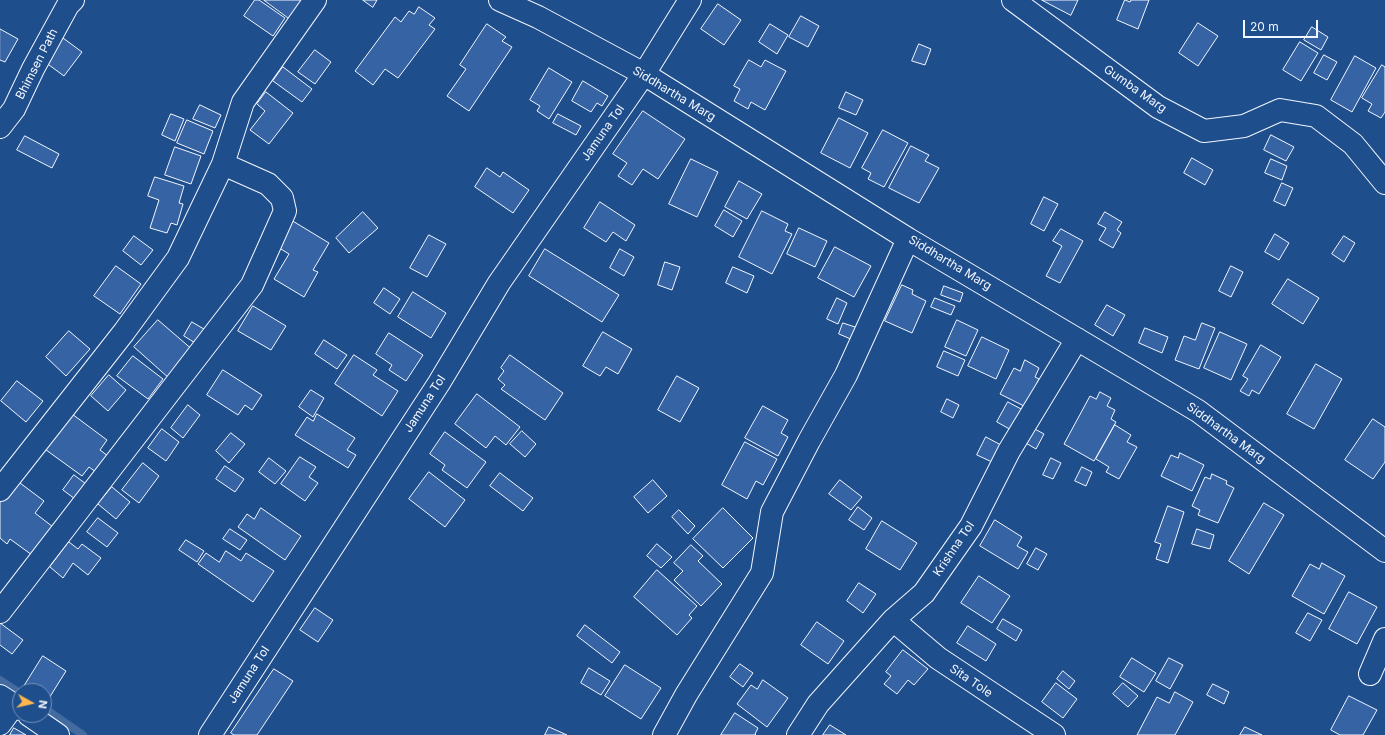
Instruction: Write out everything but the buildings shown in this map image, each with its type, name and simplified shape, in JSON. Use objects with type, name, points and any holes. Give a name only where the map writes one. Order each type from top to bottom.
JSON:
[{"type":"street","points":[[0,490],[124,332],[178,258],[223,164],[243,102],[315,0]]},
{"type":"street","name":"Siddhartha Marg","points":[[500,0],[538,17],[644,74],[908,239],[1198,411],[1385,551]]},
{"type":"street","name":"Jamuna Tol","points":[[210,735],[439,383],[499,283],[644,74],[690,0]]},
{"type":"street","name":"Gumba Marg","points":[[1013,0],[1158,107],[1204,131],[1244,126],[1280,110],[1316,116],[1353,144],[1385,183]]},
{"type":"street","name":"Bhimsen Path","points":[[0,127],[14,109],[67,2]]},
{"type":"street","points":[[0,612],[252,285],[285,212],[282,198],[268,184],[223,164]]},
{"type":"street","points":[[664,735],[686,695],[762,573],[772,512],[846,375],[908,239]]},
{"type":"street","name":"Krishna Tol","points":[[798,735],[818,704],[893,620],[924,593],[971,526],[1009,451],[1077,339]]},
{"type":"street","name":"Sita Tole","points":[[893,620],[938,658],[1046,733]]},
{"type":"street","points":[[1370,674],[1385,639]]},
{"type":"street","points":[[0,724],[12,710]]},
{"type":"street","points":[[41,723],[58,735]]},
{"type":"waterway","points":[[0,680],[12,688]]},
{"type":"waterway","points":[[52,714],[83,735]]}]
